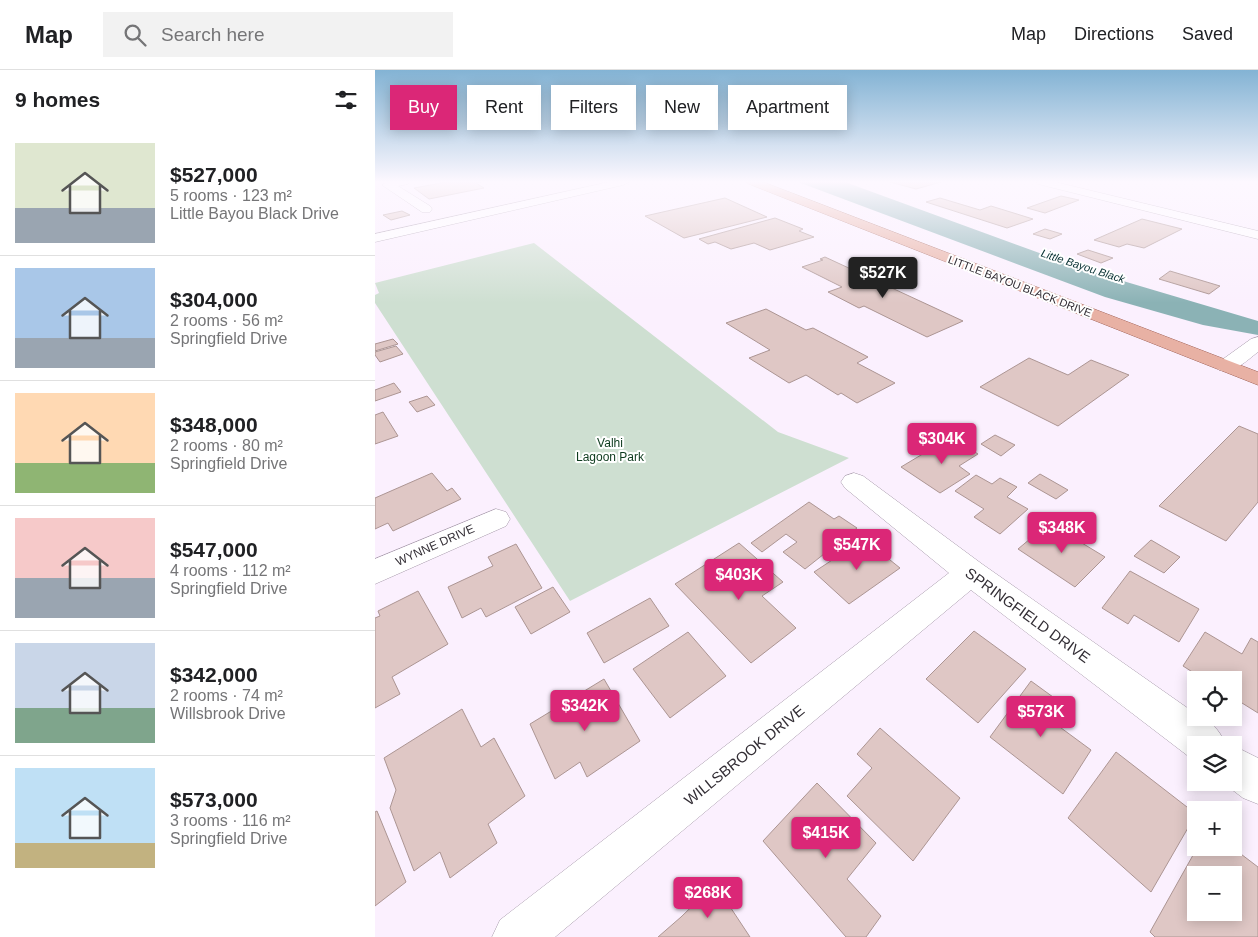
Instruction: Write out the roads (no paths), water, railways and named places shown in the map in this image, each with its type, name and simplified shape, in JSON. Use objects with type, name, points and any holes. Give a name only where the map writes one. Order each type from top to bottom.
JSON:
[{"type":"main road","name":"LITTLE BAYOU BLACK DRIVE","points":[[857,222],[1258,379]]},
{"type":"street","points":[[375,238],[443,222]]},
{"type":"street","points":[[1207,222],[1258,235]]},
{"type":"street","points":[[1226,366],[1255,345]]},
{"type":"street","name":"SPRINGFIELD DRIVE","points":[[854,482],[971,573],[1193,736]]},
{"type":"street","name":"WYNNE DRIVE","points":[[375,572],[495,519]]},
{"type":"street","name":"WILLSBROOK DRIVE","points":[[517,937],[971,573]]},
{"type":"street","points":[[1242,772],[1258,784]]},
{"type":"water label","name":"Little Bayou Black","points":[[1083,266]]},
{"type":"park label","name":"Valhi Lagoon Park","points":[[610,450]]}]
